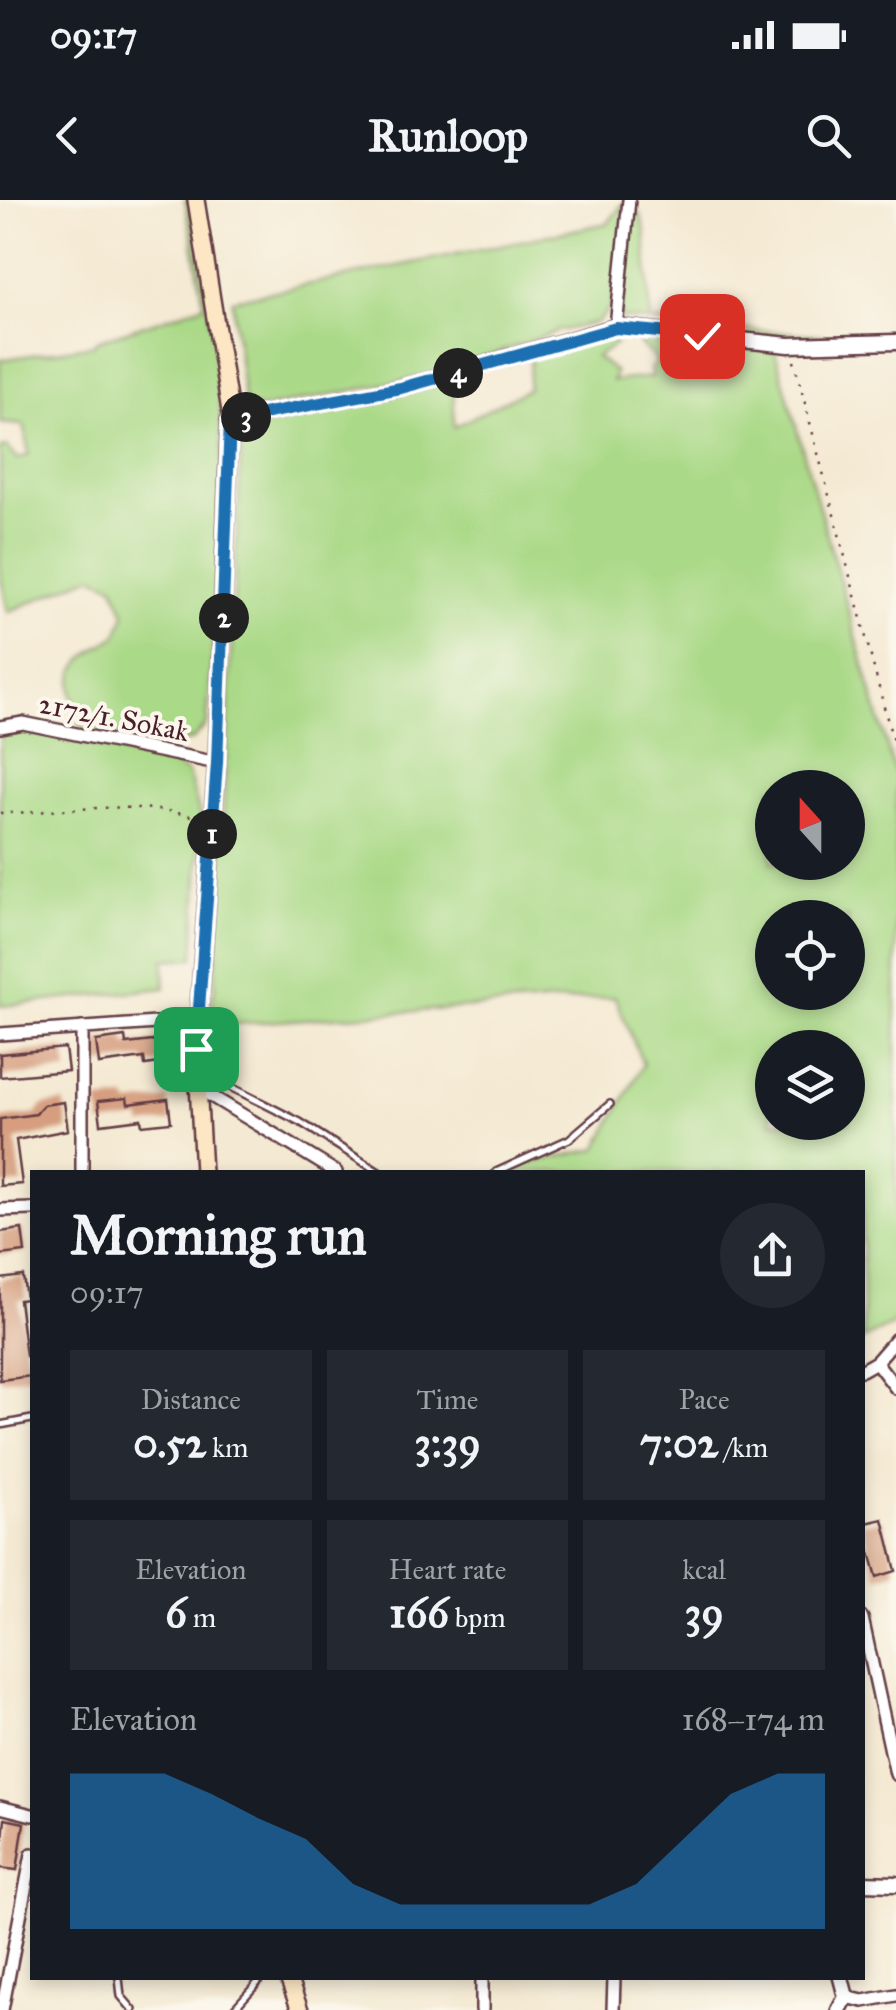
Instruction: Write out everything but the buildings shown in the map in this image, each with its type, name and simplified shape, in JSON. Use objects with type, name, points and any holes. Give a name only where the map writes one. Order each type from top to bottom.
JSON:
[{"type":"main road","points":[[196,200],[230,420],[217,763],[198,1020],[203,1170]]},
{"type":"main road","points":[[289,1980],[300,2010]]},
{"type":"street","points":[[616,328],[630,200]]},
{"type":"street","points":[[230,420],[401,388],[616,328],[789,345],[896,342]]},
{"type":"street","name":"2172/1. Sokak","points":[[0,727],[23,724],[217,763]]},
{"type":"street","points":[[0,1034],[198,1020]]},
{"type":"street","points":[[82,1028],[82,1170]]},
{"type":"street","points":[[198,1088],[323,1168]]},
{"type":"street","points":[[0,1210],[30,1209]]},
{"type":"street","points":[[865,1368],[896,1339]]},
{"type":"street","points":[[876,1362],[896,1388]]},
{"type":"street","points":[[865,1641],[896,1774]]},
{"type":"street","points":[[0,1807],[30,1814]]},
{"type":"street","points":[[2,2010],[30,1864]]},
{"type":"street","points":[[865,1883],[896,1884]]},
{"type":"street","points":[[482,1980],[482,2010]]},
{"type":"street","points":[[613,2010],[614,1980]]},
{"type":"street","points":[[843,2004],[896,1995]]},
{"type":"lane","points":[[197,1070],[300,1122],[376,1170]]},
{"type":"lane","points":[[500,1170],[569,1139],[610,1104]]},
{"type":"lane","points":[[0,1425],[30,1419]]},
{"type":"lane","points":[[119,1980],[121,1996],[133,2010]]},
{"type":"lane","points":[[234,2010],[260,1980]]},
{"type":"path","points":[[789,345],[896,751]]},
{"type":"path","points":[[0,813],[130,809],[178,812],[213,823]]},
{"type":"green space","points":[[185,200],[189,200],[215,353],[221,484],[207,724],[192,740],[179,743],[82,730],[72,697],[74,674],[88,655],[117,636],[125,614],[114,586],[92,576],[8,612],[0,574],[0,448],[7,447],[18,459],[29,455],[24,425],[0,423],[0,360],[94,345],[204,305]]},
{"type":"green space","points":[[625,201],[612,306],[597,323],[558,331],[442,373],[258,409],[244,400],[232,300],[608,223]]},
{"type":"green space","points":[[632,213],[640,213],[645,231],[651,321],[854,338],[792,339],[620,318]]},
{"type":"green space","points":[[608,335],[616,344],[596,357],[615,372],[612,381],[652,377],[650,369],[658,362],[640,344],[638,335],[775,352],[896,778],[896,1323],[865,1338],[865,1170],[510,1170],[597,1149],[643,1064],[615,997],[208,1026],[215,985],[242,426],[454,380],[454,427],[528,389],[531,354]]},
{"type":"green space","points":[[31,731],[169,761],[188,773],[201,818],[194,958],[164,960],[165,988],[0,1006],[0,733]]},
{"type":"route","points":[[196,1049],[217,763],[230,420],[401,388],[472,370],[553,342],[616,328],[702,336]]}]
